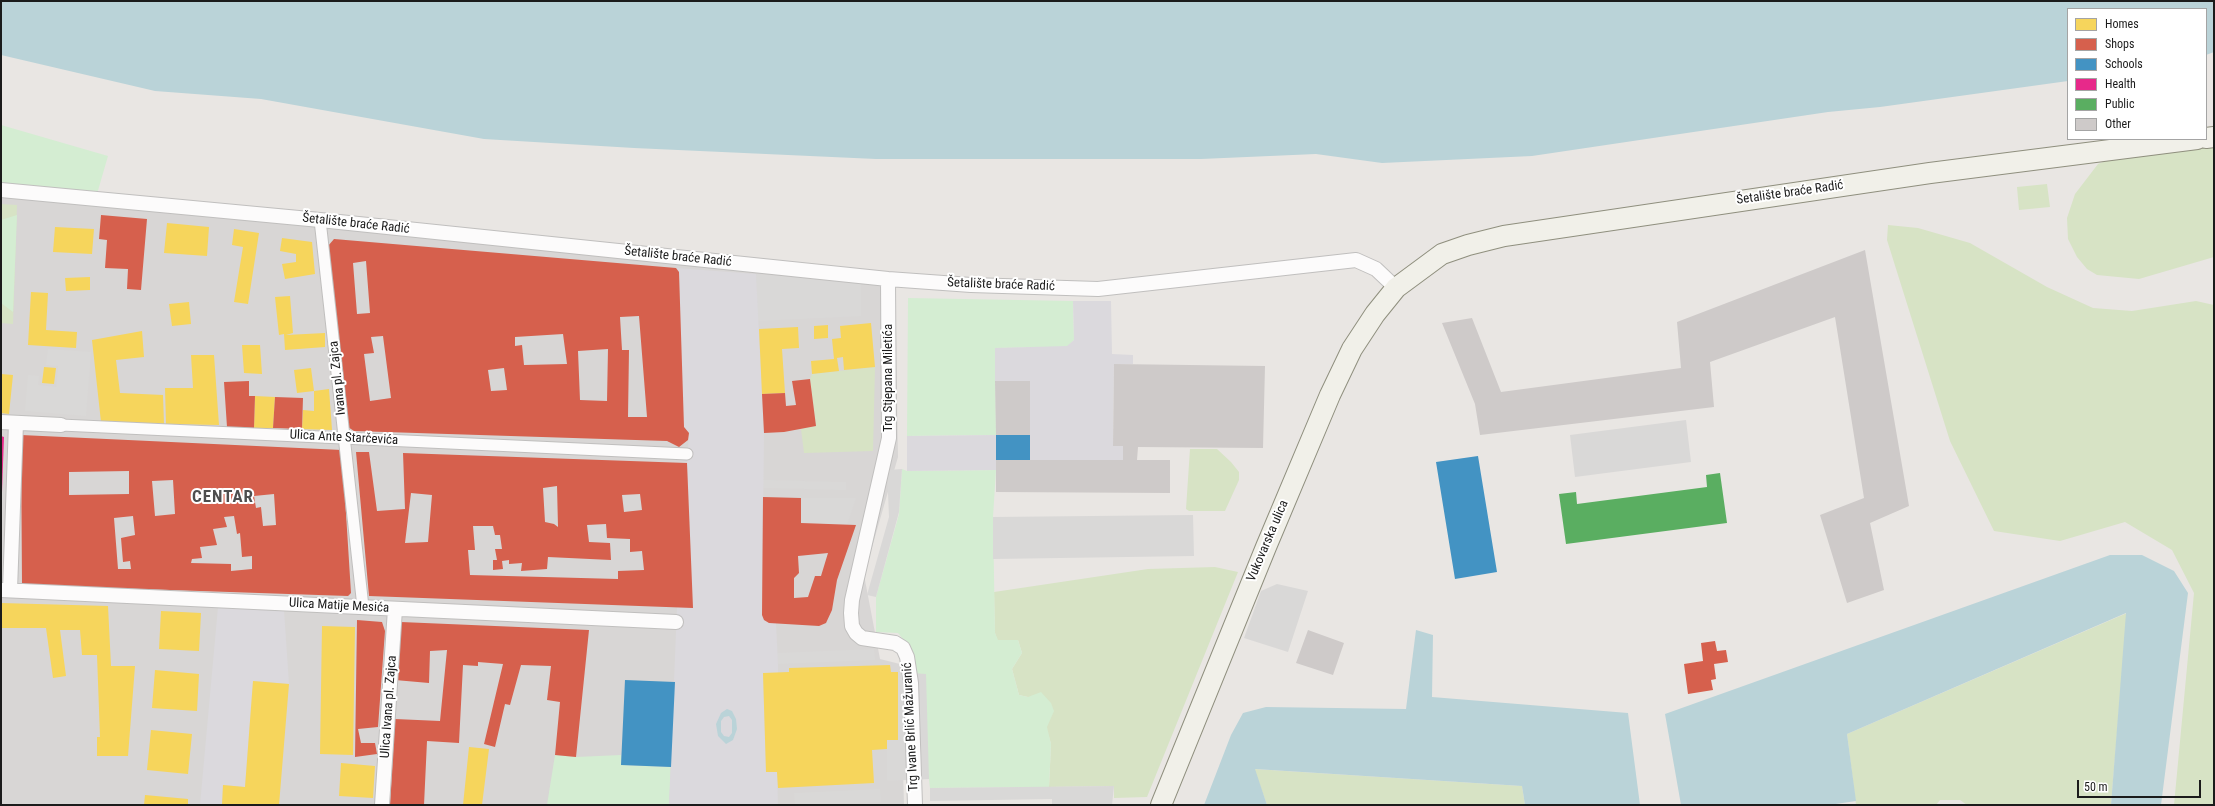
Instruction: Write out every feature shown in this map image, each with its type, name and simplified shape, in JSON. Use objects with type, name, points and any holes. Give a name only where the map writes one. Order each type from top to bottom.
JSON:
[{"type":"main road","name":"Šetalište braće Radić","points":[[1396,288],[1442,254],[1468,245],[1504,236],[1930,173],[2189,140]]},
{"type":"main road","name":"Vukovarska ulica","points":[[1161,805],[1262,556],[1330,395],[1352,349],[1375,314],[1396,288]]},
{"type":"street","name":"Šetalište braće Radić","points":[[1,190],[320,220],[888,279],[971,285],[1098,289],[1356,260],[1376,270],[1396,288]]},
{"type":"street","name":"Ivana pl. Zajca","points":[[320,220],[363,607]]},
{"type":"street","name":"Trg Stjepana Miletića","points":[[882,476],[889,438],[888,279]]},
{"type":"street","name":"Ulica Ante Starčevića","points":[[1,422],[687,454]]},
{"type":"street","points":[[5,590],[16,423]]},
{"type":"street","name":"Trg Ivane Brlić Mažuranić","points":[[882,476],[852,600],[852,626],[856,633],[862,638],[895,643],[903,648],[907,657],[911,683],[915,805]]},
{"type":"street","name":"Ulica Matije Mesića","points":[[5,590],[676,622]]},
{"type":"street","name":"Ulica Ivana pl. Zajca","points":[[382,805],[396,609]]},
{"type":"shaded area","points":[[1,189],[97,194],[309,211],[683,252],[895,273],[898,457],[864,575],[880,659],[900,664],[904,805],[1,805]]},
{"type":"shaded area","points":[[676,268],[756,274],[764,433],[762,615],[764,620],[776,623],[778,664],[778,673],[763,674],[766,772],[777,772],[778,805],[669,805],[677,607],[693,607],[687,463],[689,433],[684,427],[679,277]]},
{"type":"shaded area","points":[[756,274],[861,283],[861,316],[758,321]]},
{"type":"shaded area","points":[[1073,301],[1111,301],[1112,354],[1133,355],[1133,364],[1114,364],[1113,446],[1123,446],[1123,460],[1030,460],[1030,381],[995,381],[995,348],[1067,346],[1074,340]]},
{"type":"shaded area","points":[[48,349],[91,352],[86,416],[25,411],[28,375],[39,376],[38,385],[56,387],[58,366],[46,365]]},
{"type":"shaded area","points":[[1686,420],[1691,462],[1575,477],[1570,435]]},
{"type":"shaded area","points":[[996,435],[996,470],[907,471],[907,436]]},
{"type":"shaded area","points":[[902,469],[899,512],[876,597],[867,595],[889,517],[887,470]]},
{"type":"shaded area","points":[[763,480],[846,482],[846,490],[763,488]]},
{"type":"shaded area","points":[[801,498],[856,498],[847,525],[801,523]]},
{"type":"shaded area","points":[[1193,515],[1194,556],[993,559],[993,517]]},
{"type":"shaded area","points":[[1277,584],[1308,591],[1288,652],[1244,638],[1261,591]]},
{"type":"shaded area","points":[[218,607],[284,610],[289,684],[253,681],[245,787],[223,785],[222,805],[200,805]]},
{"type":"shaded area","points":[[874,649],[875,660],[778,664],[777,653]]},
{"type":"shaded area","points":[[898,672],[926,674],[929,779],[887,781],[887,740],[897,740]]},
{"type":"shaded area","points":[[1114,786],[1112,805],[1052,805],[1052,799],[930,801],[930,788]]},
{"type":"shaded area","points":[[880,789],[881,802],[795,805],[794,793]]},
{"type":"green space","points":[[1,125],[108,156],[97,194],[1,189]]},
{"type":"green space","points":[[2214,144],[2214,257],[2139,279],[2097,275],[2087,269],[2077,257],[2068,239],[2067,218],[2075,194],[2098,164],[2117,156]]},
{"type":"green space","points":[[2047,184],[2050,207],[2019,210],[2017,187]]},
{"type":"green space","points":[[1,204],[17,205],[13,324],[1,323]]},
{"type":"green space","points":[[17,215],[13,312],[1,303],[1,220]]},
{"type":"green space","points":[[1888,225],[1918,228],[1970,243],[2047,287],[2093,308],[2132,311],[2196,301],[2214,305],[2214,805],[2174,805],[2194,593],[2172,550],[2125,522],[2060,541],[1994,531],[1950,441],[1887,240]]},
{"type":"green space","points":[[908,298],[1073,301],[1074,340],[1067,347],[995,348],[996,435],[907,436]]},
{"type":"green space","points":[[875,367],[873,451],[804,453],[801,429],[816,426],[810,379],[812,374]]},
{"type":"green space","points":[[1190,449],[1217,449],[1239,472],[1239,480],[1225,511],[1189,511],[1186,509]]},
{"type":"green space","points":[[902,469],[907,471],[996,470],[993,517],[995,633],[998,640],[1018,640],[1022,653],[1012,669],[1019,695],[1028,697],[1041,692],[1051,703],[1054,711],[1047,727],[1051,744],[1049,787],[930,788],[916,672],[911,649],[898,633],[876,632],[876,597],[899,514]]},
{"type":"green space","points":[[1215,567],[1238,572],[1147,797],[1114,798],[1114,786],[1049,787],[1051,744],[1046,727],[1049,719],[1028,697],[1019,695],[1012,669],[1022,653],[1018,640],[997,640],[995,633],[994,592],[1148,569]]},
{"type":"green space","points":[[2127,613],[2111,805],[1967,805],[1960,800],[1940,800],[1936,805],[1856,805],[1847,734]]},
{"type":"green space","points":[[555,755],[576,757],[621,755],[621,765],[671,767],[669,805],[547,805]]},
{"type":"green space","points":[[1254,769],[1522,786],[1525,805],[1267,805]]},
{"type":"water","points":[[1,1],[2214,1],[2214,52],[2207,55],[2207,8],[2067,8],[2067,81],[1880,107],[1828,112],[1532,156],[1382,163],[1316,154],[1201,159],[876,159],[634,148],[484,139],[261,99],[155,91],[1,55]]},
{"type":"water","points":[[2110,555],[2142,555],[2174,571],[2188,593],[2161,805],[2111,805],[2126,613],[1847,734],[1856,801],[1829,805],[1681,805],[1665,714]]},
{"type":"water","points":[[1416,630],[1433,635],[1432,697],[1628,713],[1640,805],[1525,805],[1522,786],[1255,769],[1267,805],[1204,805],[1231,735],[1243,713],[1266,707],[1406,709]]},
{"type":"water","points":[[727,709],[732,711],[736,719],[737,729],[733,740],[726,744],[718,736],[716,724],[721,713]],"holes":[[[729,716],[732,720],[732,733],[729,737],[724,736],[721,732],[721,721],[724,717]]]},
{"type":"building: Homes","points":[[167,223],[209,227],[207,256],[164,253]]},
{"type":"building: Homes","points":[[55,227],[94,229],[92,254],[53,252]]},
{"type":"building: Homes","points":[[234,229],[259,233],[248,304],[234,302],[243,247],[232,245]]},
{"type":"building: Homes","points":[[282,238],[312,242],[315,274],[285,279],[282,264],[296,262],[296,254],[280,251]]},
{"type":"building: Homes","points":[[90,277],[90,290],[66,291],[65,278]]},
{"type":"building: Homes","points":[[31,292],[48,293],[46,330],[77,332],[76,348],[28,345]]},
{"type":"building: Homes","points":[[290,296],[293,333],[286,335],[325,333],[325,347],[285,350],[284,334],[279,335],[275,297]]},
{"type":"building: Homes","points":[[189,302],[191,324],[172,326],[169,304]]},
{"type":"building: Homes","points":[[871,323],[875,367],[844,370],[843,357],[837,358],[839,371],[812,374],[811,361],[834,359],[832,339],[841,338],[840,326]]},
{"type":"building: Homes","points":[[828,325],[828,338],[814,339],[814,326]]},
{"type":"building: Homes","points":[[798,327],[799,348],[782,349],[785,393],[762,394],[759,329]]},
{"type":"building: Homes","points":[[142,331],[144,357],[116,360],[120,393],[163,395],[164,424],[101,422],[92,340]]},
{"type":"building: Homes","points":[[242,345],[260,345],[262,374],[244,373]]},
{"type":"building: Homes","points":[[191,355],[214,355],[219,425],[166,424],[165,388],[193,388]]},
{"type":"building: Homes","points":[[44,367],[56,368],[54,384],[42,383]]},
{"type":"building: Homes","points":[[311,368],[314,391],[297,393],[294,370]]},
{"type":"building: Homes","points":[[1,374],[13,375],[9,414],[1,413]]},
{"type":"building: Homes","points":[[329,389],[332,430],[302,429],[303,410],[314,411],[314,391]]},
{"type":"building: Homes","points":[[255,396],[275,397],[273,428],[254,428]]},
{"type":"building: Homes","points":[[1,603],[108,606],[111,666],[135,666],[128,756],[97,756],[97,737],[100,737],[97,655],[82,655],[80,630],[60,630],[66,676],[53,678],[46,628],[1,628]]},
{"type":"building: Homes","points":[[161,611],[201,613],[199,651],[159,649]]},
{"type":"building: Homes","points":[[322,626],[355,627],[353,755],[320,754]]},
{"type":"building: Homes","points":[[890,665],[891,672],[898,672],[898,740],[887,740],[887,749],[872,750],[874,783],[778,788],[777,772],[766,772],[763,673],[789,672],[789,668]]},
{"type":"building: Homes","points":[[155,670],[199,674],[197,711],[152,708]]},
{"type":"building: Homes","points":[[253,681],[289,684],[279,805],[222,805],[223,785],[245,787]]},
{"type":"building: Homes","points":[[151,730],[192,734],[188,774],[147,770]]},
{"type":"building: Homes","points":[[469,747],[489,749],[482,805],[463,805]]},
{"type":"building: Homes","points":[[341,763],[375,766],[373,798],[339,796]]},
{"type":"building: Homes","points":[[145,795],[188,799],[188,805],[144,805]]},
{"type":"building: Shops","points":[[101,215],[147,219],[141,290],[127,289],[128,269],[105,268],[107,240],[99,239]]},
{"type":"building: Shops","points":[[334,239],[676,268],[679,272],[684,427],[689,433],[688,440],[679,447],[667,441],[354,431],[348,427],[328,246]],"holes":[[[366,261],[370,313],[357,314],[353,263]],[[639,316],[647,417],[628,417],[629,350],[622,350],[620,317]],[[563,334],[567,364],[524,365],[522,345],[515,346],[515,337]],[[383,336],[391,398],[370,401],[364,354],[374,353],[371,337]],[[608,349],[607,401],[580,400],[578,351]],[[504,368],[507,390],[491,391],[488,370]]]},
{"type":"building: Shops","points":[[810,379],[816,426],[784,432],[764,433],[762,394],[785,393],[786,406],[796,405],[792,381]]},
{"type":"building: Shops","points":[[249,381],[249,396],[255,396],[254,428],[227,427],[224,382]]},
{"type":"building: Shops","points":[[275,397],[303,398],[302,429],[273,428]]},
{"type":"building: Shops","points":[[21,435],[342,450],[351,593],[348,596],[22,585]],"holes":[[[129,471],[129,494],[69,495],[69,472]],[[173,480],[175,514],[155,516],[152,481]],[[274,494],[276,525],[263,526],[261,507],[256,508],[254,496]],[[133,516],[135,535],[121,538],[123,562],[130,561],[131,569],[118,569],[114,518]],[[234,516],[237,534],[240,533],[242,557],[252,556],[252,569],[231,571],[231,564],[191,563],[192,559],[202,558],[200,547],[217,545],[213,529],[227,527],[224,517]]]},
{"type":"building: Shops","points":[[356,452],[369,452],[377,511],[405,509],[403,453],[687,463],[693,608],[369,596]],"holes":[[[557,486],[558,527],[554,524],[545,522],[543,488]],[[411,493],[432,495],[428,542],[405,543]],[[640,494],[642,510],[624,512],[622,495]],[[606,524],[607,538],[630,539],[630,552],[642,551],[644,570],[618,571],[618,579],[470,575],[468,550],[475,550],[473,526],[493,526],[495,535],[500,535],[502,549],[495,549],[497,560],[493,560],[493,570],[503,569],[502,561],[509,560],[509,564],[522,563],[521,571],[547,569],[548,557],[611,560],[610,543],[589,542],[587,525]]]},
{"type":"building: Shops","points":[[763,497],[801,498],[801,523],[856,525],[837,580],[832,610],[826,623],[819,626],[769,623],[764,620],[762,615]],"holes":[[[828,553],[821,576],[815,576],[808,597],[794,598],[794,578],[799,573],[798,556]]]},
{"type":"building: Shops","points":[[357,620],[382,622],[385,631],[378,727],[358,729],[361,743],[375,743],[377,754],[355,757]]},
{"type":"building: Shops","points":[[401,622],[589,630],[576,757],[555,755],[560,702],[547,700],[551,666],[521,665],[510,705],[505,704],[495,747],[484,744],[503,664],[478,662],[478,666],[463,665],[459,743],[427,741],[424,805],[390,805],[395,719],[440,721],[447,650],[430,651],[429,683],[395,680]]},
{"type":"building: Shops","points":[[1715,641],[1717,651],[1726,650],[1728,662],[1714,664],[1716,679],[1711,680],[1713,690],[1688,694],[1684,664],[1703,661],[1701,643]]},
{"type":"building: Schools","points":[[996,435],[1030,435],[1030,460],[996,460]]},
{"type":"building: Schools","points":[[1478,456],[1497,572],[1455,579],[1436,462]]},
{"type":"building: Schools","points":[[625,680],[675,682],[671,767],[621,765]]},
{"type":"building: Health","points":[[1,436],[4,437],[2,492],[1,492]]},
{"type":"building: Public","points":[[1720,473],[1727,523],[1566,544],[1559,494],[1576,492],[1577,504],[1707,487],[1706,475]]},
{"type":"building: Other","points":[[1865,250],[1909,506],[1870,523],[1884,590],[1847,603],[1820,515],[1864,498],[1835,317],[1710,362],[1714,407],[1480,435],[1475,404],[1442,323],[1472,318],[1501,392],[1681,368],[1677,322]]},
{"type":"building: Other","points":[[1114,364],[1265,366],[1263,448],[1138,447],[1137,460],[1170,460],[1170,493],[996,492],[996,460],[1123,460],[1123,446],[1113,446]]},
{"type":"building: Other","points":[[995,381],[1030,381],[1030,435],[996,435]]},
{"type":"building: Other","points":[[1308,630],[1344,643],[1333,675],[1296,663]]},
{"type":"district","name":"CENTAR","points":[[223,498]]}]
